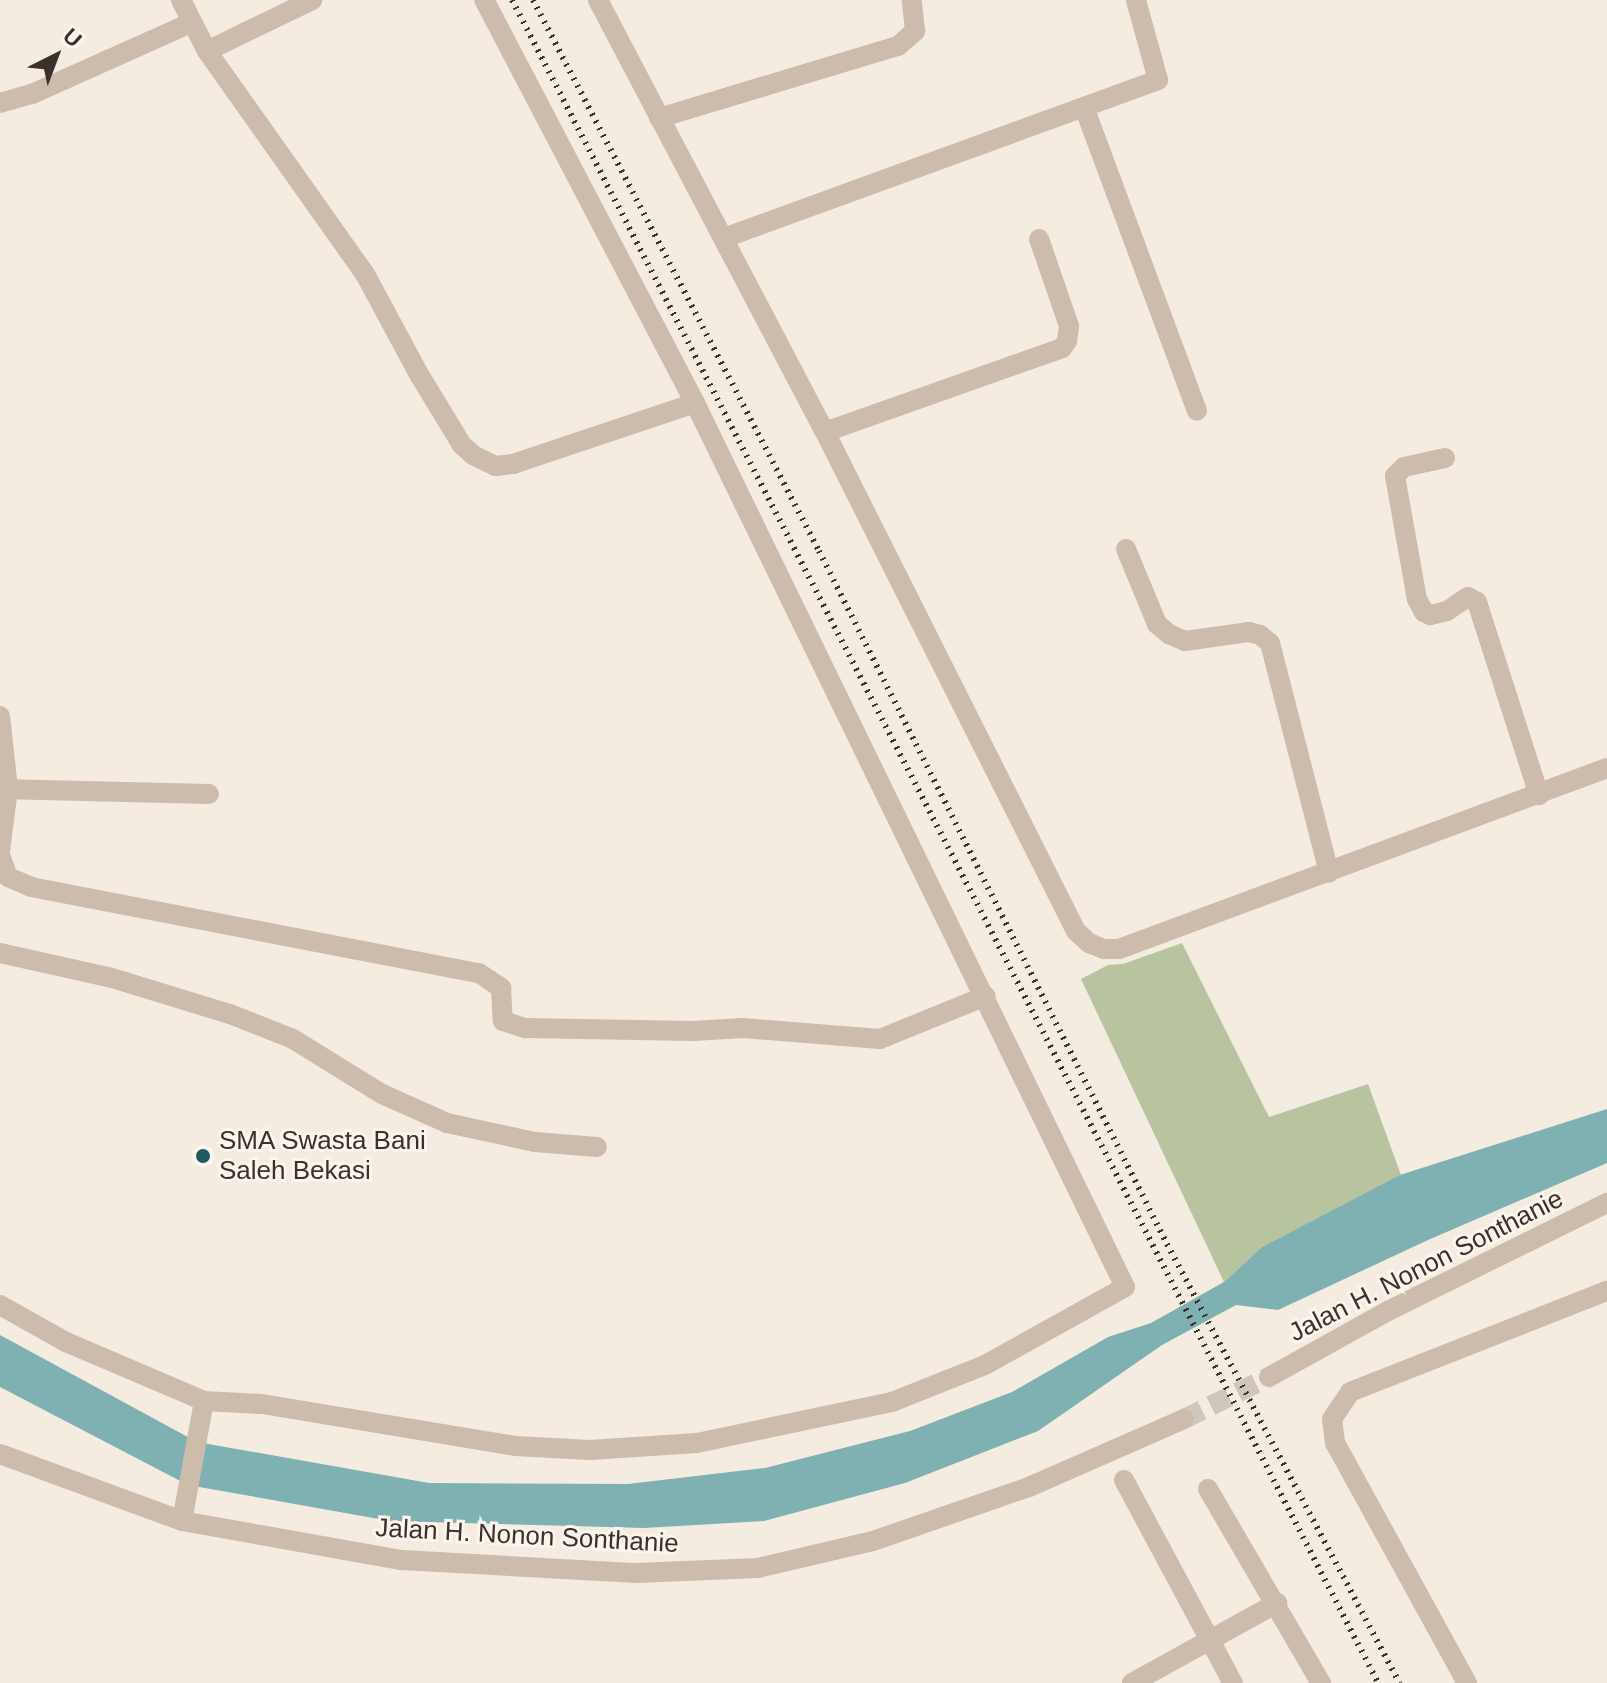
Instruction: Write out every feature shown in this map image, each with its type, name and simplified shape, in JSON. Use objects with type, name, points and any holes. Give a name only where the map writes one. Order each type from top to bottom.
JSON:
[{"type":"street","points":[[181,0],[207,51],[365,274],[420,376],[462,445],[473,455],[496,466],[513,464],[695,403]]},
{"type":"street","points":[[207,51],[312,0]]},
{"type":"street","points":[[0,1305],[66,1342],[204,1401],[262,1404],[423,1433],[556,1450],[697,1443],[892,1402],[985,1365],[1063,1325],[1125,1287],[695,403],[484,0]]},
{"type":"street","points":[[598,0],[825,432],[1076,931],[1089,943],[1104,949],[1119,949],[1607,768]]},
{"type":"street","points":[[659,118],[898,46],[915,31],[912,0]]},
{"type":"street","points":[[724,238],[1158,80],[1136,0]]},
{"type":"street","points":[[0,103],[32,94],[191,23]]},
{"type":"street","points":[[1084,107],[1197,411]]},
{"type":"street","points":[[825,432],[1062,348],[1067,341],[1069,326],[1039,239]]},
{"type":"street","points":[[1445,458],[1404,467],[1395,476],[1417,599],[1424,612],[1430,615],[1447,611],[1468,597],[1477,602],[1539,795]]},
{"type":"street","points":[[1126,549],[1157,624],[1169,634],[1185,641],[1249,632],[1260,635],[1270,643],[1329,873]]},
{"type":"street","points":[[0,716],[4,789],[0,853],[8,877],[31,887],[479,973],[501,988],[503,1021],[525,1028],[693,1031],[743,1028],[880,1039],[986,996]]},
{"type":"street","points":[[4,789],[209,794]]},
{"type":"street","points":[[0,953],[112,978],[230,1014],[293,1039],[382,1094],[447,1123],[535,1142],[597,1147]]},
{"type":"street","name":"Jalan H. Nonon Sonthanie","points":[[1269,1377],[1388,1311],[1607,1203]]},
{"type":"street","points":[[1467,1683],[1335,1443],[1332,1419],[1350,1392],[1607,1291]]},
{"type":"street","points":[[182,1521],[204,1401]]},
{"type":"street","name":"Jalan H. Nonon Sonthanie","points":[[0,1454],[182,1521],[402,1560],[637,1573],[758,1568],[873,1541],[1015,1492],[1184,1419]]},
{"type":"street","points":[[1124,1480],[1233,1683]]},
{"type":"street","points":[[1208,1489],[1321,1683]]},
{"type":"street","points":[[1132,1683],[1277,1603]]},
{"type":"green space","points":[[1182,943],[1269,1117],[1368,1084],[1401,1175],[1262,1247],[1224,1282],[1081,979],[1108,965],[1123,964]]},
{"type":"water","points":[[1607,1109],[1607,1163],[1428,1240],[1278,1310],[1236,1305],[1162,1345],[1038,1431],[905,1483],[764,1521],[644,1528],[390,1521],[188,1485],[0,1387],[0,1335],[197,1442],[429,1483],[628,1484],[765,1468],[910,1431],[1012,1392],[1108,1337],[1151,1323],[1224,1282],[1262,1247],[1400,1175]]},
{"type":"tunnel","points":[[1184,1419],[1269,1377]]},
{"type":"railway","points":[[512,0],[1378,1683]]},
{"type":"railway","points":[[533,0],[819,551],[1167,1244],[1399,1683]]},
{"type":"place","name":"SMA Swasta Bani Saleh Bekasi","points":[[203,1156]]}]
